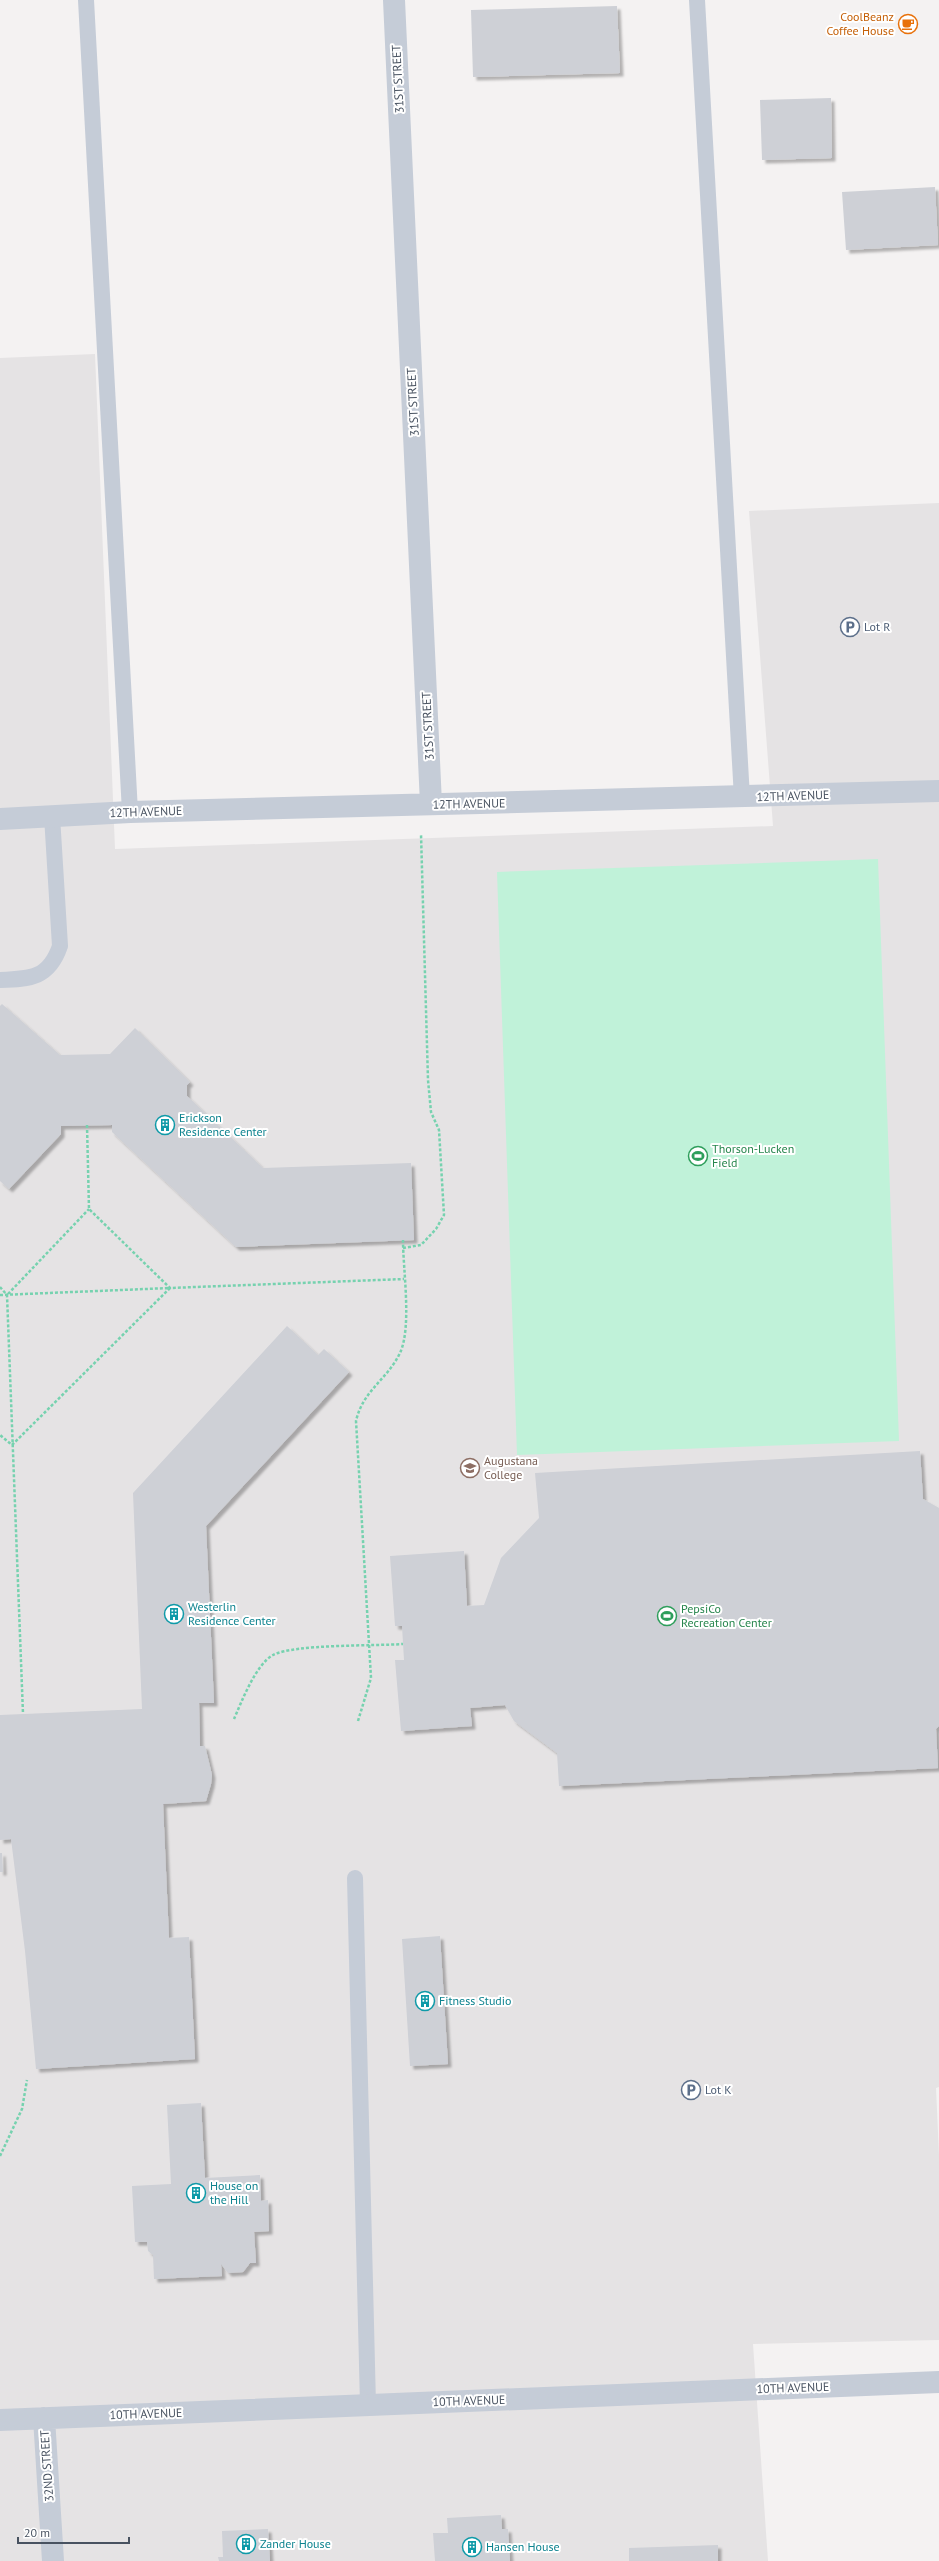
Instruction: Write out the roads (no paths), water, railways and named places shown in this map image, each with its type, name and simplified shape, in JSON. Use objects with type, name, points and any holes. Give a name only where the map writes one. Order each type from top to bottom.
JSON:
[{"type":"street","name":"31ST STREET","points":[[394,0],[426,805]]},
{"type":"street","name":"12TH AVENUE","points":[[0,819],[130,812],[742,798],[939,791]]},
{"type":"street","name":"10TH AVENUE","points":[[0,2420],[939,2382]]},
{"type":"street","name":"32ND STREET","points":[[44,2418],[53,2561]]},
{"type":"lane","points":[[86,0],[130,812]]},
{"type":"lane","points":[[697,0],[742,798]]},
{"type":"lane","points":[[0,980],[29,979],[42,973],[55,962],[60,946],[52,816]]},
{"type":"lane","points":[[354,1878],[368,2405]]},
{"type":"place","name":"CoolBeanz Coffee House","points":[[908,24]]},
{"type":"place","name":"Lot R","points":[[850,627]]},
{"type":"place","name":"Erickson Residence Center","points":[[165,1125]]},
{"type":"place","name":"Thorson-Lucken Field","points":[[698,1156]]},
{"type":"place","name":"Augustana College","points":[[470,1468]]},
{"type":"place","name":"Westerlin Residence Center","points":[[174,1614]]},
{"type":"place","name":"PepsiCo Recreation Center","points":[[667,1616]]},
{"type":"place","name":"Fitness Studio","points":[[425,2001]]},
{"type":"place","name":"Lot K","points":[[691,2090]]},
{"type":"place","name":"House on the Hill","points":[[196,2193]]},
{"type":"place","name":"Zander House","points":[[246,2544]]},
{"type":"place","name":"Hansen House","points":[[472,2547]]}]
